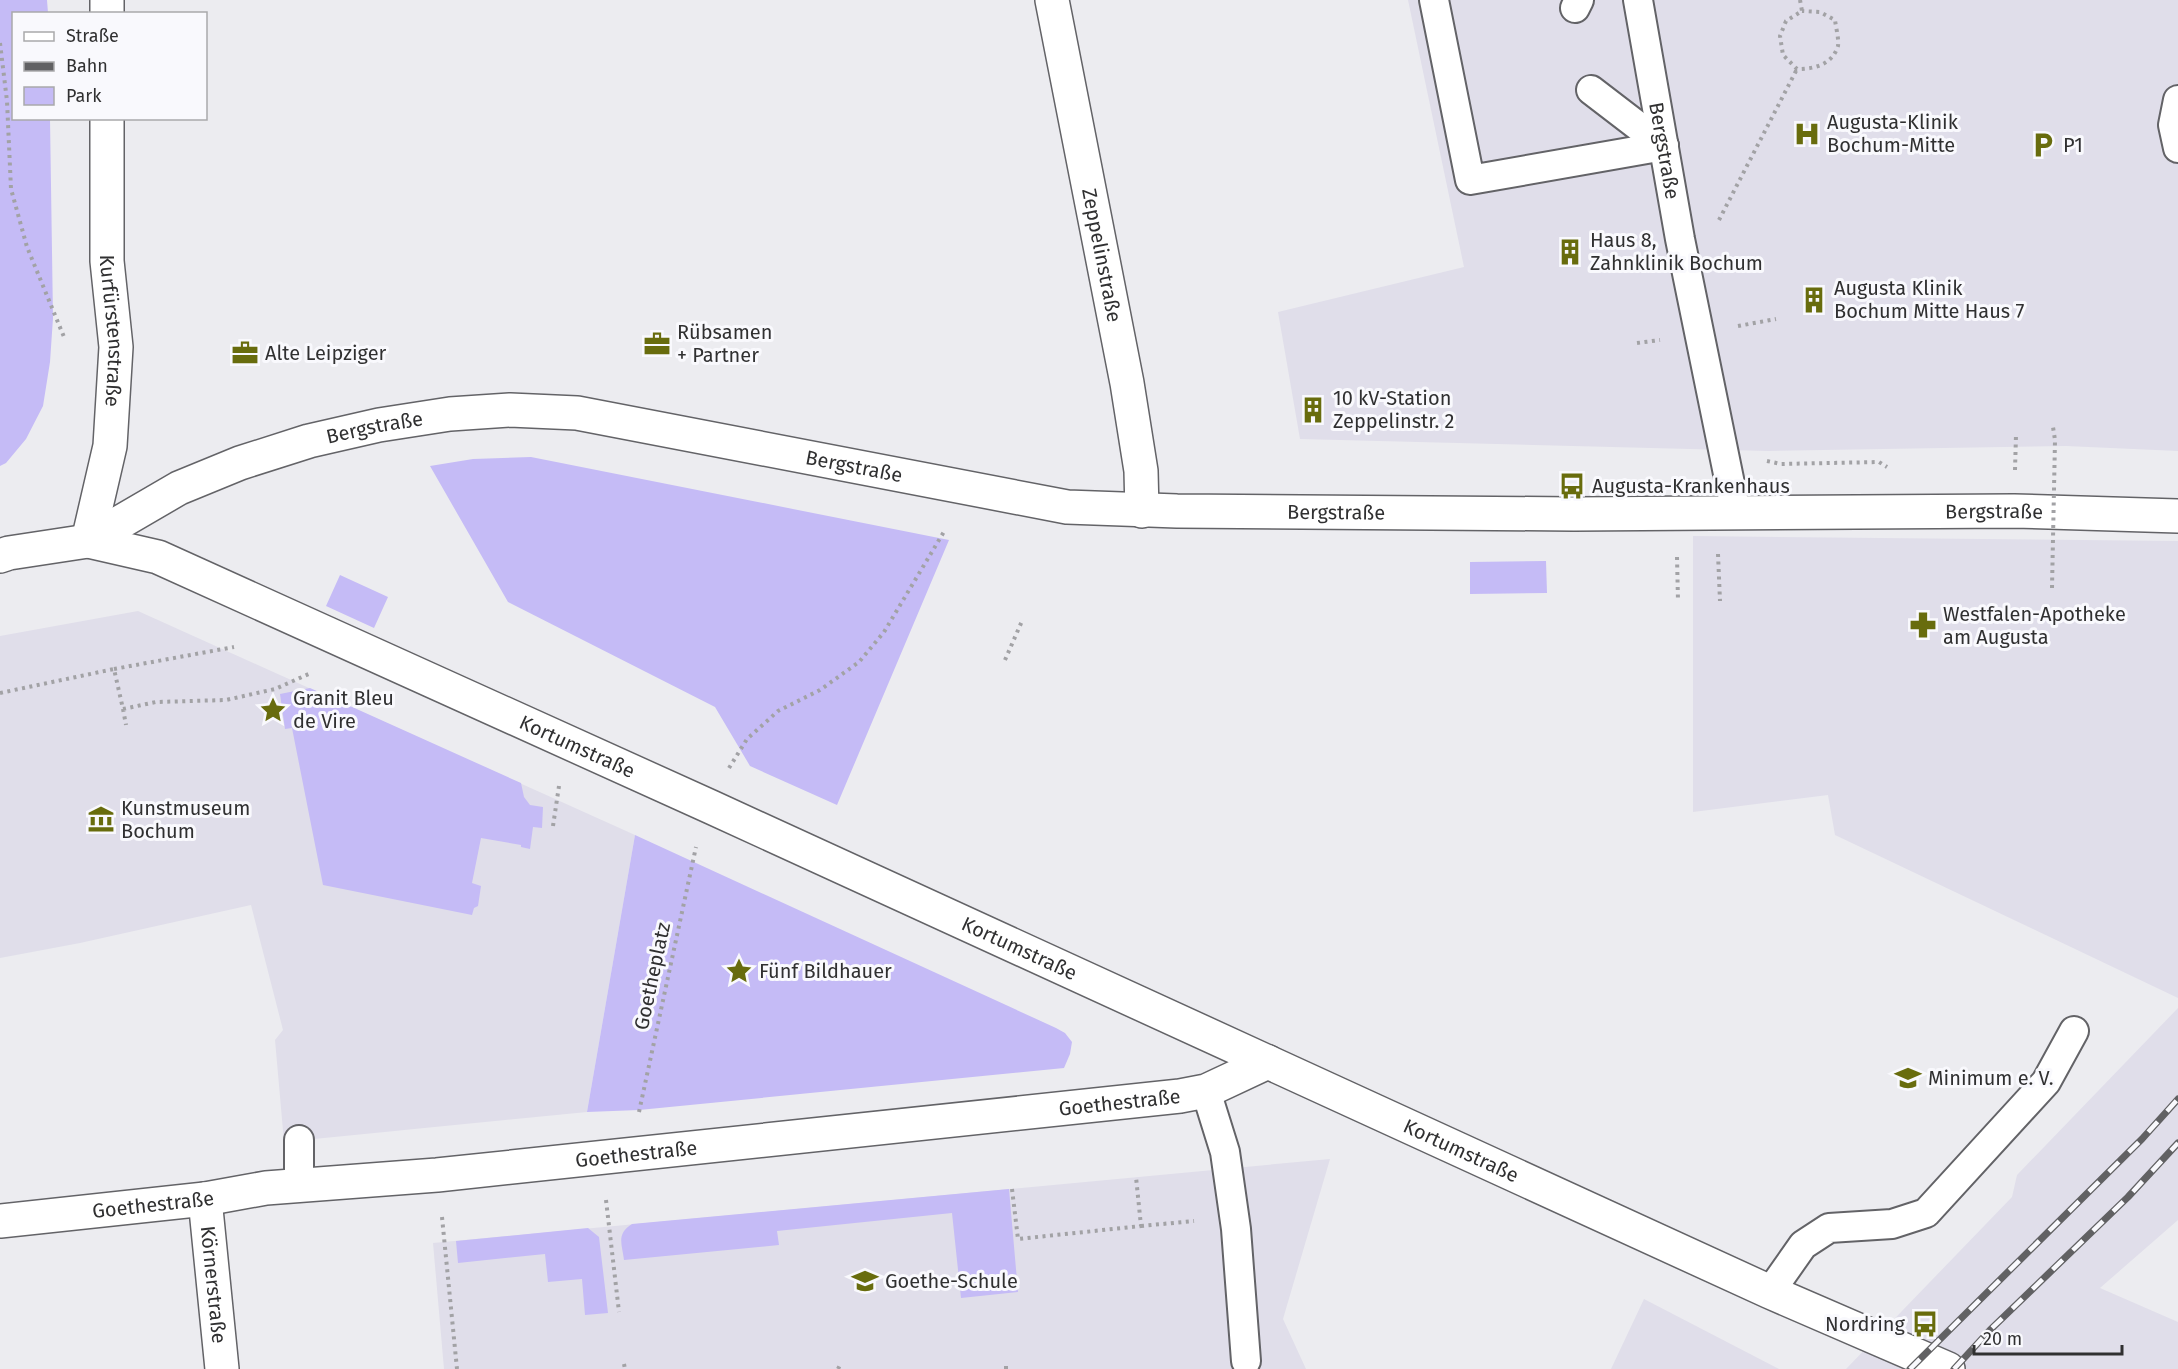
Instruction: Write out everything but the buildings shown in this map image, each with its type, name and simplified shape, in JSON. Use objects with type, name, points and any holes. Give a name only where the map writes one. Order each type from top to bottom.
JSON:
[{"type":"street","name":"Zeppelinstraße","points":[[1052,0],[1127,382],[1141,471],[1142,511]]},
{"type":"street","name":"Kurfürstenstraße","points":[[88,541],[110,446],[116,347],[107,261],[107,120]]},
{"type":"street","name":"Bergstraße","points":[[0,556],[88,541],[179,488],[240,464],[309,441],[379,425],[450,414],[510,410],[577,413],[1067,507],[1142,511],[1574,514],[2014,511],[2178,516]]},
{"type":"street","name":"Kortumstraße","points":[[88,541],[158,557],[711,807],[1770,1292],[1948,1369]]},
{"type":"street","name":"Goethestraße","points":[[0,1221],[205,1199],[266,1188],[437,1175],[1180,1096],[1206,1091],[1268,1062]]},
{"type":"street","name":"Körnerstraße","points":[[205,1199],[222,1369]]},
{"type":"lane","points":[[1434,0],[1470,180],[1664,146]]},
{"type":"lane","name":"Bergstraße","points":[[1638,0],[1698,332],[1736,513]]},
{"type":"lane","points":[[1591,90],[1664,146]]},
{"type":"lane","points":[[2178,100],[2173,125],[2178,148]]},
{"type":"lane","points":[[1770,1292],[1803,1245],[1829,1228],[1892,1224],[1926,1213],[2046,1082],[2074,1031]]},
{"type":"lane","points":[[1206,1091],[1225,1152],[1234,1217],[1246,1360]]},
{"type":"lane","points":[[299,1140],[299,1186]]},
{"type":"path","points":[[1800,0],[1802,10]]},
{"type":"path","points":[[1802,10],[1820,12],[1835,21],[1838,45],[1829,60],[1815,69],[1797,69],[1783,55],[1780,36],[1786,21],[1802,10]]},
{"type":"path","points":[[0,43],[7,101],[11,189],[27,247],[64,337]]},
{"type":"path","points":[[1714,212],[1717,224],[1797,69]]},
{"type":"path","points":[[1743,325],[1776,319]]},
{"type":"path","points":[[2052,588],[2055,440],[2053,427]]},
{"type":"path","points":[[2015,481],[2016,435]]},
{"type":"path","points":[[1761,454],[1768,462],[1781,464],[1879,462],[1890,469],[1897,481],[1897,511]]},
{"type":"path","name":"Goetheplatz","points":[[619,1312],[616,1156],[693,861],[719,786],[747,739],[778,711],[820,690],[859,662],[884,632],[945,530]]},
{"type":"path","points":[[1677,550],[1678,601]]},
{"type":"path","points":[[1718,550],[1720,601]]},
{"type":"path","points":[[1005,660],[1022,621]]},
{"type":"path","points":[[0,693],[234,647]]},
{"type":"path","points":[[114,669],[126,725]]},
{"type":"path","points":[[123,709],[156,702],[226,700],[275,689],[312,673]]},
{"type":"path","points":[[553,826],[559,786]]},
{"type":"path","points":[[437,1175],[457,1369]]},
{"type":"path","points":[[1137,1177],[1141,1226]]},
{"type":"path","points":[[1012,1189],[1018,1239],[1234,1217]]},
{"type":"path","points":[[838,1369],[841,1363]]},
{"type":"shaded area","name":"Augusta-Klinik Bochum-Mitte","points":[[1408,0],[2178,0],[2178,451],[2066,446],[1768,451],[1300,439],[1278,312],[1464,267]]},
{"type":"shaded area","points":[[1693,536],[2178,541],[2178,998],[1835,835],[1828,795],[1693,812]]},
{"type":"shaded area","points":[[138,611],[635,835],[587,1112],[284,1142],[275,1040],[283,1030],[251,905],[80,943],[0,958],[0,636]]},
{"type":"shaded area","points":[[2178,1008],[2178,1220],[2100,1288],[2178,1322],[2178,1369],[1846,1369],[2012,1197],[2017,1175]]},
{"type":"shaded area","name":"Goethe-Schule","points":[[1330,1159],[1283,1319],[1306,1369],[444,1369],[433,1243]]},
{"type":"shaded area","points":[[1644,1299],[1779,1369],[1611,1369]]},
{"type":"green space","points":[[0,0],[47,0],[48,12],[12,12],[12,120],[50,120],[53,318],[50,362],[43,406],[26,439],[6,463],[0,466]]},
{"type":"green space","points":[[531,457],[949,540],[837,805],[750,766],[715,707],[508,602],[430,466],[473,459]]},
{"type":"green space","points":[[1546,561],[1547,593],[1470,594],[1470,562]]},
{"type":"green space","points":[[340,575],[388,597],[374,628],[326,606]]},
{"type":"green space","points":[[310,688],[521,783],[524,797],[530,805],[543,807],[542,828],[533,827],[530,849],[521,847],[521,845],[481,838],[472,883],[481,886],[478,906],[474,908],[472,915],[323,885],[292,728],[285,729],[280,694]]},
{"type":"green space","points":[[635,835],[1056,1028],[1065,1033],[1072,1042],[1064,1068],[639,1110],[587,1112]]},
{"type":"green space","points":[[1009,1189],[1018,1292],[961,1298],[952,1213],[777,1231],[779,1245],[624,1260],[621,1244],[624,1232],[632,1224]]},
{"type":"green space","points":[[588,1228],[599,1237],[608,1313],[585,1315],[582,1279],[548,1282],[545,1254],[458,1263],[456,1241]]},
{"type":"railway","points":[[1910,1369],[2142,1139],[2178,1099]]},
{"type":"railway","points":[[1954,1369],[1990,1330],[2128,1197],[2178,1143]]},
{"type":"place","name":"Augusta-Klinik Bochum-Mitte","points":[[1807,134]]},
{"type":"place","name":"P1","points":[[2043,145]]},
{"type":"place","name":"Haus 8, Zahnklinik Bochum","points":[[1570,252]]},
{"type":"place","name":"Augusta Klinik Bochum Mitte Haus 7","points":[[1814,300]]},
{"type":"place","name":"Rübsamen + Partner","points":[[657,344]]},
{"type":"place","name":"Alte Leipziger","points":[[245,353]]},
{"type":"place","name":"10 kV-Station Zeppelinstr. 2","points":[[1313,410]]},
{"type":"place","name":"Augusta-Krankenhaus","points":[[1572,486]]},
{"type":"place","name":"Westfalen-Apotheke am Augusta","points":[[1923,625]]},
{"type":"place","name":"Granit Bleu de Vire","points":[[273,710]]},
{"type":"place","name":"Kunstmuseum Bochum","points":[[101,819]]},
{"type":"place","name":"Fünf Bildhauer","points":[[739,971]]},
{"type":"place","name":"Minimum e. V.","points":[[1908,1078]]},
{"type":"place","name":"Goethe-Schule","points":[[865,1281]]},
{"type":"place","name":"Nordring","points":[[1925,1324]]}]
